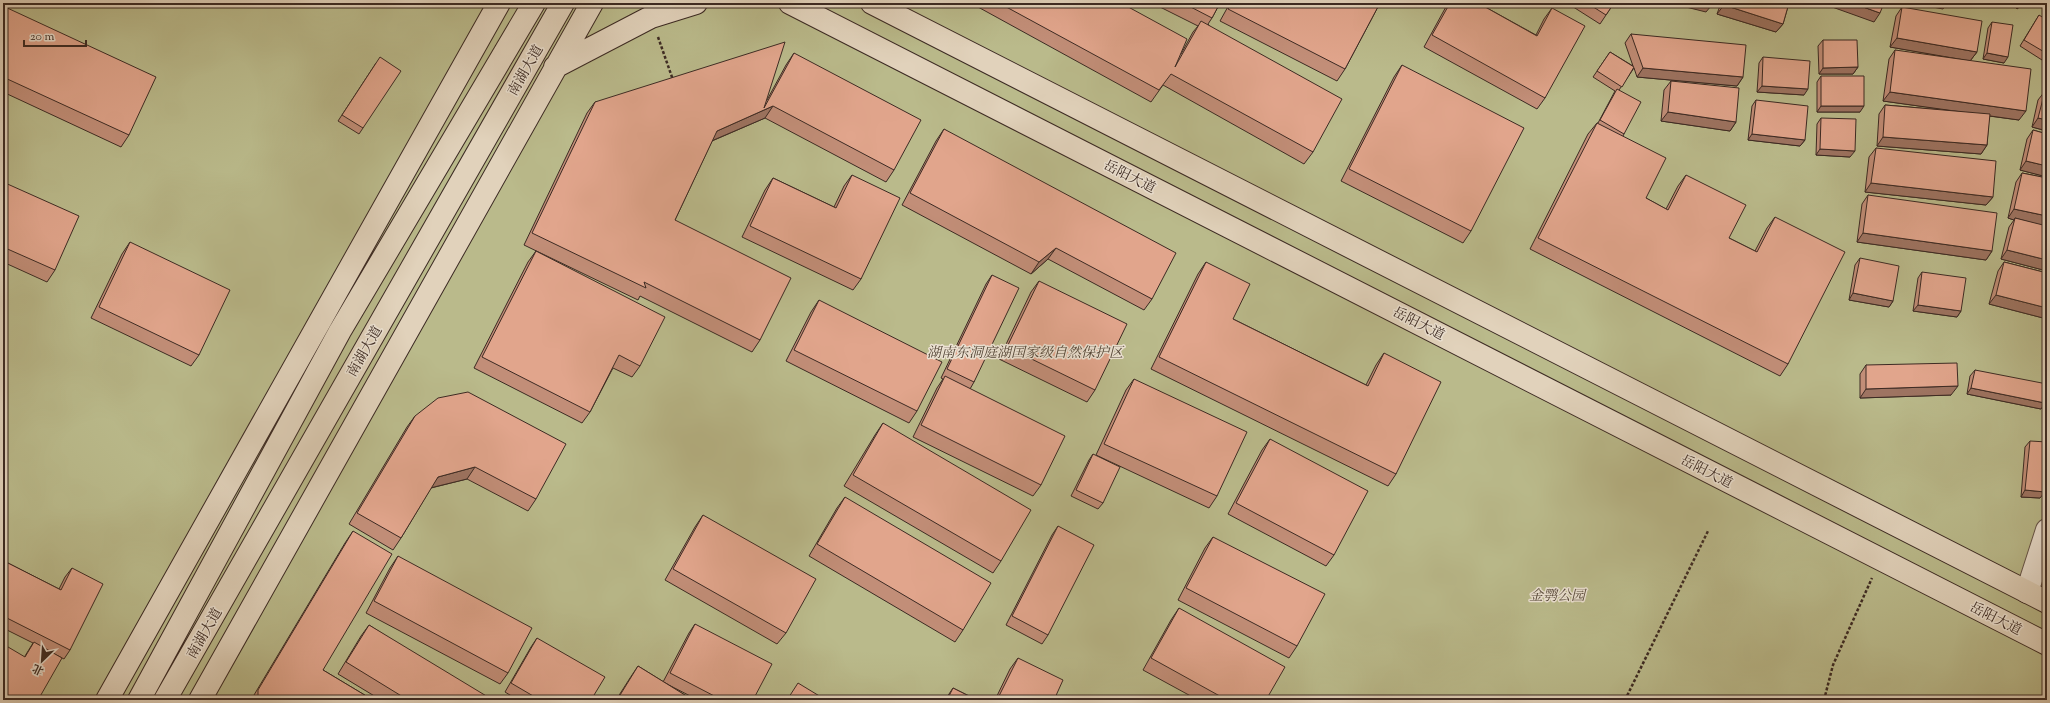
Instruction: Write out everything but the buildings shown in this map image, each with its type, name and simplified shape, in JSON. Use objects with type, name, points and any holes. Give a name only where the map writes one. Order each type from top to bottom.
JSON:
[{"type":"main road","name":"南湖大道","points":[[139,700],[340,331],[534,3]]},
{"type":"main road","name":"南湖大道","points":[[165,700],[563,3]]},
{"type":"main road","points":[[200,700],[592,3]]},
{"type":"main road","points":[[515,88],[651,17],[696,3]]},
{"type":"main road","name":"岳阳大道","points":[[790,3],[2047,644]]},
{"type":"main road","points":[[872,3],[2047,602]]},
{"type":"main road","points":[[493,7],[496,68]]},
{"type":"main road","points":[[107,700],[493,7]]},
{"type":"street","points":[[2027,592],[2047,530]]},
{"type":"path","points":[[651,17],[673,80]]},
{"type":"path","points":[[1625,700],[1708,531]]},
{"type":"path","points":[[1824,700],[1833,665],[1880,559]]},
{"type":"green space","name":"湖南东洞庭湖国家级自然保护区","points":[[3,3],[2047,3],[2047,700],[3,700]]},
{"type":"park label","name":"金鹗公园","points":[[1557,595]]}]
